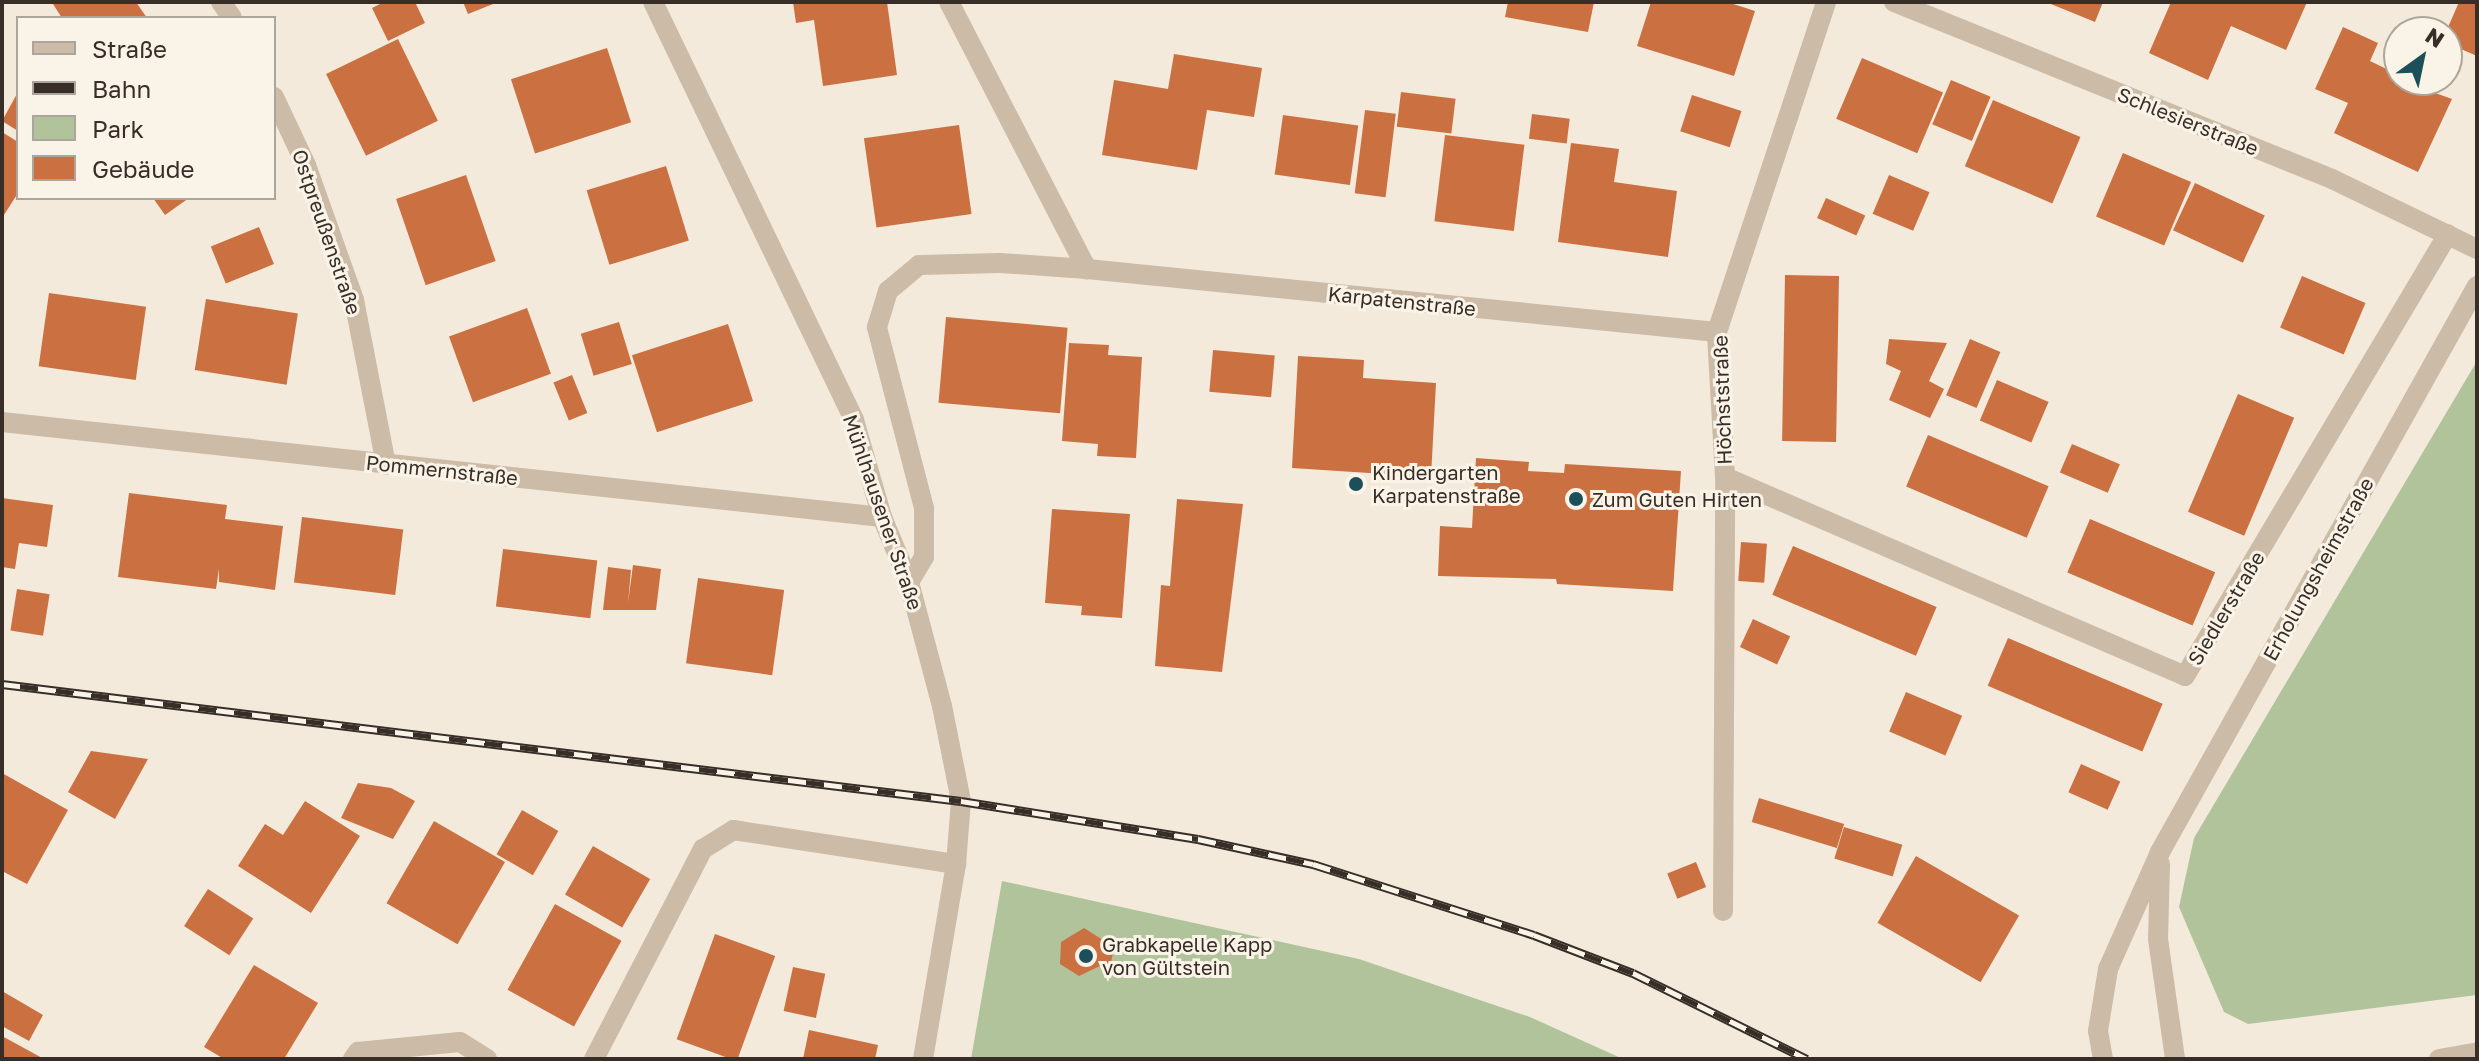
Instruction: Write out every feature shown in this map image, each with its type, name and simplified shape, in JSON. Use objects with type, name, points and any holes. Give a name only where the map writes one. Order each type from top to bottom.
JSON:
[{"type":"street","name":"Mühlhausener Straße","points":[[653,2],[854,420],[882,517],[909,582],[961,801],[956,864],[923,1059]]},
{"type":"street","points":[[949,2],[1087,269]]},
{"type":"street","name":"Höchststraße","points":[[1723,911],[1725,477],[1717,332],[1826,2]]},
{"type":"street","name":"Schlesierstraße","points":[[1894,2],[2332,179],[2477,249]]},
{"type":"street","name":"Ostpreußenstraße","points":[[276,101],[306,165],[354,300],[386,465]]},
{"type":"street","name":"Siedlerstraße","points":[[1725,477],[2185,676],[2448,234]]},
{"type":"street","name":"Karpatenstraße","points":[[909,582],[924,557],[924,508],[877,327],[888,291],[919,265],[1000,263],[1087,269],[1717,332]]},
{"type":"street","name":"Erholungsheimstraße","points":[[2103,1059],[2098,1031],[2108,969],[2160,852],[2477,286]]},
{"type":"street","name":"Pommernstraße","points":[[2,422],[882,517]]},
{"type":"street","points":[[594,1059],[703,849],[733,830],[956,864]]},
{"type":"street","name":"Erholungsheimstraße","points":[[2160,852],[2158,939],[2175,1059]]},
{"type":"street","points":[[353,1059],[358,1052],[460,1042],[487,1059]]},
{"type":"street","points":[[2439,1059],[2477,1052]]},
{"type":"green space","points":[[2477,361],[2477,995],[2248,1024],[2224,1012],[2179,907],[2194,838]]},
{"type":"green space","points":[[1002,881],[1359,959],[1530,1017],[1623,1059],[971,1059]]},
{"type":"building","points":[[136,2],[146,16],[61,16],[53,4]]},
{"type":"building","points":[[384,2],[415,2],[425,23],[388,41],[372,8]]},
{"type":"building","points":[[463,2],[498,2],[468,14]]},
{"type":"building","points":[[793,2],[887,2],[897,75],[823,86],[814,20],[796,23]]},
{"type":"building","points":[[1508,2],[1594,2],[1588,32],[1505,17]]},
{"type":"building","points":[[1651,2],[1727,2],[1755,11],[1734,76],[1637,46]]},
{"type":"building","points":[[2046,2],[2103,2],[2095,22]]},
{"type":"building","points":[[2171,2],[2307,2],[2286,50],[2231,26],[2208,80],[2149,53]]},
{"type":"building","points":[[2459,2],[2477,2],[2477,56],[2463,50],[2463,16],[2453,16]]},
{"type":"building","points":[[2343,27],[2378,43],[2370,61],[2383,67],[2383,96],[2444,96],[2452,99],[2418,172],[2334,133],[2348,103],[2315,89]]},
{"type":"building","points":[[398,39],[438,121],[366,156],[326,74]]},
{"type":"building","points":[[607,48],[631,122],[535,153],[511,79]]},
{"type":"building","points":[[1174,54],[1262,68],[1254,117],[1207,110],[1197,170],[1102,155],[1114,80],[1168,89]]},
{"type":"building","points":[[1862,58],[1943,92],[1917,153],[1836,119]]},
{"type":"building","points":[[1951,80],[1991,97],[1972,141],[1932,124]]},
{"type":"building","points":[[1401,92],[1456,99],[1451,133],[1397,127]]},
{"type":"building","points":[[1692,95],[1741,111],[1730,147],[1680,131]]},
{"type":"building","points":[[16,96],[16,130],[2,121]]},
{"type":"building","points":[[1993,100],[2080,137],[2052,203],[1965,166]]},
{"type":"building","points":[[1365,110],[1396,114],[1386,197],[1355,193]]},
{"type":"building","points":[[1532,114],[1570,119],[1567,143],[1529,139]]},
{"type":"building","points":[[1283,115],[1358,126],[1350,185],[1275,174]]},
{"type":"building","points":[[959,125],[972,214],[876,227],[864,138]]},
{"type":"building","points":[[2,132],[16,141],[16,196],[2,218]]},
{"type":"building","points":[[1445,135],[1524,145],[1514,231],[1434,221]]},
{"type":"building","points":[[1571,143],[1619,149],[1614,182],[1677,191],[1668,257],[1558,242]]},
{"type":"building","points":[[2123,153],[2191,182],[2164,245],[2096,217]]},
{"type":"building","points":[[666,166],[689,241],[609,265],[587,190]]},
{"type":"building","points":[[466,175],[496,261],[426,285],[396,199]]},
{"type":"building","points":[[1889,175],[1930,192],[1913,231],[1873,214]]},
{"type":"building","points":[[2195,183],[2265,216],[2243,263],[2173,230]]},
{"type":"building","points":[[1826,198],[1865,215],[1856,236],[1817,218]]},
{"type":"building","points":[[154,200],[186,200],[165,215]]},
{"type":"building","points":[[259,227],[274,264],[226,284],[211,246]]},
{"type":"building","points":[[1785,275],[1839,276],[1836,442],[1782,441]]},
{"type":"building","points":[[2302,276],[2366,303],[2344,355],[2280,328]]},
{"type":"building","points":[[49,293],[146,307],[136,380],[39,366]]},
{"type":"building","points":[[206,299],[298,314],[287,385],[195,370]]},
{"type":"building","points":[[527,308],[551,374],[473,402],[449,336]]},
{"type":"building","points":[[946,317],[1068,328],[1060,413],[939,403]]},
{"type":"building","points":[[619,322],[632,364],[594,376],[581,334]]},
{"type":"building","points":[[728,324],[753,401],[657,432],[632,355]]},
{"type":"building","points":[[1889,339],[1947,343],[1929,381],[1944,389],[1930,418],[1889,400],[1901,371],[1886,364]]},
{"type":"building","points":[[1970,339],[2000,352],[1977,408],[1946,395]]},
{"type":"building","points":[[1069,343],[1109,345],[1108,355],[1142,357],[1136,458],[1097,456],[1098,444],[1062,441]]},
{"type":"building","points":[[1213,350],[1275,355],[1271,397],[1209,392]]},
{"type":"building","points":[[1298,356],[1364,360],[1363,378],[1436,383],[1431,477],[1292,468]]},
{"type":"building","points":[[572,375],[587,413],[569,421],[553,382]]},
{"type":"building","points":[[1997,380],[2049,402],[2031,442],[1980,421]]},
{"type":"building","points":[[2238,394],[2294,418],[2244,536],[2188,512]]},
{"type":"building","points":[[1928,435],[2049,486],[2027,538],[1906,487]]},
{"type":"building","points":[[2072,444],[2120,464],[2108,493],[2060,473]]},
{"type":"building","name":"Zum Guten Hirten","points":[[1476,458],[1529,462],[1528,471],[1564,473],[1565,464],[1681,471],[1673,591],[1557,584],[1556,579],[1438,576],[1440,526],[1472,528]]},
{"type":"building","points":[[129,493],[227,505],[225,519],[283,526],[275,590],[219,582],[219,569],[216,589],[118,577]]},
{"type":"building","points":[[2,498],[53,505],[47,547],[19,543],[15,569],[2,567]]},
{"type":"building","points":[[1177,499],[1243,504],[1222,672],[1155,666],[1161,585],[1170,586]]},
{"type":"building","points":[[1052,509],[1130,514],[1122,618],[1081,615],[1082,606],[1045,603]]},
{"type":"building","points":[[302,517],[403,529],[395,595],[294,583]]},
{"type":"building","points":[[2090,519],[2215,572],[2193,626],[2067,572]]},
{"type":"building","points":[[1741,542],[1767,544],[1764,583],[1738,581]]},
{"type":"building","points":[[1793,546],[1937,607],[1916,656],[1772,595]]},
{"type":"building","points":[[503,549],[597,561],[590,618],[496,607]]},
{"type":"building","points":[[633,565],[661,569],[656,610],[603,610],[608,567],[631,570],[628,603]]},
{"type":"building","points":[[698,578],[784,590],[772,675],[686,663]]},
{"type":"building","points":[[17,589],[50,594],[43,636],[10,630]]},
{"type":"building","points":[[1753,619],[1790,636],[1777,664],[1740,647]]},
{"type":"building","points":[[2008,638],[2163,704],[2142,752],[1988,686]]},
{"type":"building","points":[[1906,692],[1962,716],[1945,755],[1889,732]]},
{"type":"building","points":[[91,751],[148,759],[115,819],[68,792]]},
{"type":"building","points":[[2081,764],[2120,781],[2108,810],[2068,792]]},
{"type":"building","points":[[2,773],[68,810],[27,884],[2,871]]},
{"type":"building","points":[[358,783],[391,788],[415,801],[393,839],[341,818]]},
{"type":"building","points":[[1759,798],[1844,824],[1837,848],[1752,822]]},
{"type":"building","points":[[305,801],[360,836],[311,913],[238,866],[265,824],[283,835]]},
{"type":"building","points":[[522,810],[558,831],[533,875],[496,854]]},
{"type":"building","points":[[434,821],[505,862],[458,944],[386,903]]},
{"type":"building","points":[[1844,827],[1902,845],[1893,876],[1834,859]]},
{"type":"building","points":[[593,846],[650,879],[622,927],[565,894]]},
{"type":"building","points":[[1916,856],[2019,916],[1981,982],[1878,923]]},
{"type":"building","points":[[1696,862],[1706,887],[1677,899],[1667,874]]},
{"type":"building","points":[[208,889],[253,918],[229,955],[184,926]]},
{"type":"building","points":[[555,904],[621,941],[574,1027],[507,990]]},
{"type":"building","name":"Grabkapelle Kapp von Gültstein","points":[[1084,928],[1114,947],[1110,968],[1100,966],[1079,976],[1060,964],[1061,942]]},
{"type":"building","points":[[715,934],[775,956],[738,1059],[677,1039]]},
{"type":"building","points":[[254,965],[318,1003],[284,1059],[224,1059],[204,1047]]},
{"type":"building","points":[[793,967],[825,974],[816,1018],[784,1011]]},
{"type":"building","points":[[2,991],[43,1015],[29,1041],[2,1026]]},
{"type":"building","points":[[809,1030],[878,1045],[875,1059],[803,1059]]},
{"type":"building","points":[[2,1036],[44,1059],[2,1059]]},
{"type":"railway","points":[[2,684],[961,801],[1198,839],[1313,864],[1534,935],[1633,973],[1807,1059]]},
{"type":"place","name":"Kindergarten Karpatenstraße","points":[[1356,484]]},
{"type":"place","name":"Zum Guten Hirten","points":[[1576,499]]},
{"type":"place","name":"Grabkapelle Kapp von Gültstein","points":[[1086,956]]}]
